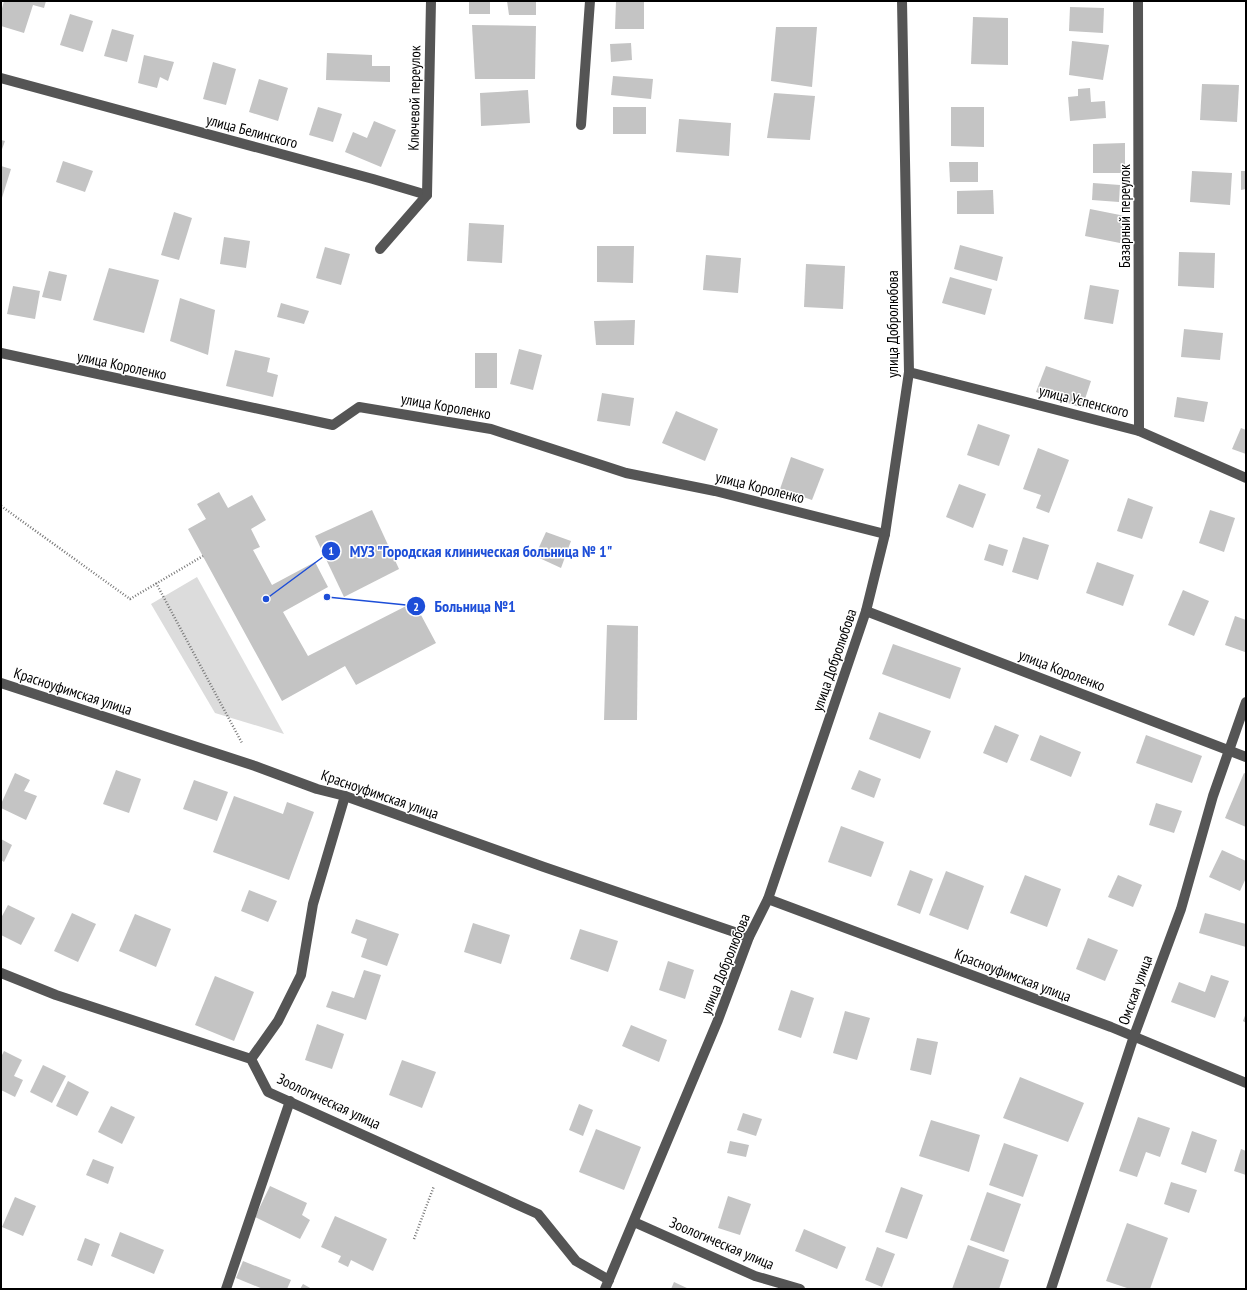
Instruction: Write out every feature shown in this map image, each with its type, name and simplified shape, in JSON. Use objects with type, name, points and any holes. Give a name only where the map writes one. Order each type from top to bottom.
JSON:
[{"type":"street","name":"Ключевой переулок","points":[[427,195],[431,1]]},
{"type":"street","points":[[581,125],[590,1]]},
{"type":"street","name":"улица Добролюбова","points":[[607,1285],[718,1020],[749,937],[768,899],[866,611],[885,534],[909,372],[902,1]]},
{"type":"street","name":"Базарный переулок","points":[[1138,1],[1139,431]]},
{"type":"street","name":"улица Белинского","points":[[1,78],[427,195]]},
{"type":"street","points":[[380,248],[427,195]]},
{"type":"street","name":"улица Короленко","points":[[1,353],[333,425],[359,406],[491,429],[626,473],[716,491],[885,534]]},
{"type":"street","name":"улица Успенского","points":[[909,372],[1139,431],[1246,478]]},
{"type":"street","name":"улица Короленко","points":[[866,611],[1246,757]]},
{"type":"street","name":"Красноуфимская улица","points":[[1,683],[255,766],[317,789],[345,796],[544,867],[749,937]]},
{"type":"street","name":"Омская улица","points":[[1051,1289],[1134,1036],[1181,908],[1213,796],[1246,702]]},
{"type":"street","points":[[1,973],[56,995],[251,1059],[278,1021],[301,974],[313,904],[345,796]]},
{"type":"street","name":"Красноуфимская улица","points":[[768,899],[1134,1036],[1246,1083]]},
{"type":"street","name":"Зоологическая улица","points":[[251,1059],[268,1092],[538,1214],[576,1261],[607,1285]]},
{"type":"street","points":[[226,1289],[290,1101]]},
{"type":"street","name":"Зоологическая улица","points":[[634,1222],[755,1276],[800,1289]]},
{"type":"path","points":[[1,506],[130,599],[203,556]]},
{"type":"path","points":[[156,584],[255,766]]},
{"type":"path","points":[[414,1239],[441,1169]]},
{"type":"shaded area","points":[[197,577],[284,734],[215,713],[151,604]]},
{"type":"building","points":[[4,1],[46,1],[44,8],[33,5],[24,33],[1,26],[1,12]]},
{"type":"building","points":[[469,1],[490,1],[490,14],[469,14]]},
{"type":"building","points":[[507,1],[536,1],[536,15],[509,15]]},
{"type":"building","points":[[616,1],[644,1],[644,29],[615,29]]},
{"type":"building","points":[[1070,7],[1104,8],[1103,33],[1069,31]]},
{"type":"building","points":[[70,14],[93,21],[83,52],[60,45]]},
{"type":"building","points":[[973,17],[1008,18],[1008,65],[971,64]]},
{"type":"building","points":[[472,25],[536,26],[535,79],[475,79]]},
{"type":"building","points":[[776,27],[817,27],[812,87],[771,81]]},
{"type":"building","points":[[112,29],[134,35],[127,62],[104,56]]},
{"type":"building","points":[[1072,41],[1109,45],[1103,80],[1069,75]]},
{"type":"building","points":[[631,43],[632,60],[611,62],[610,44]]},
{"type":"building","points":[[327,53],[372,55],[372,66],[390,66],[390,82],[326,80]]},
{"type":"building","points":[[144,55],[174,62],[168,81],[160,77],[157,88],[138,83]]},
{"type":"building","points":[[213,62],[236,69],[226,105],[203,99]]},
{"type":"building","points":[[613,76],[653,79],[651,99],[611,95]]},
{"type":"building","points":[[259,79],[288,88],[278,121],[249,112]]},
{"type":"building","points":[[1202,84],[1239,85],[1237,122],[1200,120]]},
{"type":"building","points":[[1090,88],[1091,102],[1105,101],[1106,118],[1070,121],[1068,97],[1078,96],[1078,89]]},
{"type":"building","points":[[528,90],[530,123],[481,126],[480,93]]},
{"type":"building","points":[[774,93],[815,96],[810,140],[767,138]]},
{"type":"building","points":[[318,107],[342,114],[333,142],[309,135]]},
{"type":"building","points":[[613,107],[646,107],[646,134],[613,134]]},
{"type":"building","points":[[951,107],[984,107],[984,147],[951,146]]},
{"type":"building","points":[[679,119],[731,123],[729,156],[676,152]]},
{"type":"building","points":[[374,121],[396,130],[381,167],[345,152],[353,132],[367,138]]},
{"type":"building","points":[[1,140],[5,141],[1,152]]},
{"type":"building","points":[[1125,143],[1125,173],[1093,173],[1093,144]]},
{"type":"building","points":[[63,161],[93,171],[85,192],[56,182]]},
{"type":"building","points":[[949,162],[978,162],[978,182],[950,182]]},
{"type":"building","points":[[1,166],[11,169],[1,201]]},
{"type":"building","points":[[1192,171],[1232,173],[1230,205],[1190,202]]},
{"type":"building","points":[[1241,171],[1246,171],[1246,189],[1241,190]]},
{"type":"building","points":[[1093,183],[1120,185],[1119,202],[1092,200]]},
{"type":"building","points":[[993,190],[994,214],[957,214],[957,191]]},
{"type":"building","points":[[1090,209],[1125,216],[1120,243],[1085,236]]},
{"type":"building","points":[[174,212],[192,218],[179,260],[161,255]]},
{"type":"building","points":[[469,223],[504,225],[502,263],[467,261]]},
{"type":"building","points":[[224,237],[250,241],[246,268],[220,264]]},
{"type":"building","points":[[960,245],[1003,257],[997,281],[954,269]]},
{"type":"building","points":[[597,246],[634,246],[633,283],[597,282]]},
{"type":"building","points":[[325,247],[350,254],[341,285],[316,278]]},
{"type":"building","points":[[1179,252],[1215,253],[1214,288],[1178,286]]},
{"type":"building","points":[[706,255],[741,258],[738,293],[703,290]]},
{"type":"building","points":[[806,264],[845,266],[843,309],[804,307]]},
{"type":"building","points":[[109,268],[159,280],[144,333],[93,320]]},
{"type":"building","points":[[49,271],[67,275],[61,301],[42,297]]},
{"type":"building","points":[[950,277],[992,289],[985,315],[942,303]]},
{"type":"building","points":[[1090,285],[1119,290],[1113,324],[1084,319]]},
{"type":"building","points":[[13,286],[40,291],[35,319],[7,314]]},
{"type":"building","points":[[180,298],[215,310],[208,355],[170,341]]},
{"type":"building","points":[[281,303],[309,311],[304,324],[277,317]]},
{"type":"building","points":[[635,320],[634,345],[596,345],[594,321]]},
{"type":"building","points":[[1184,329],[1223,333],[1220,360],[1181,357]]},
{"type":"building","points":[[519,349],[542,355],[533,390],[510,384]]},
{"type":"building","points":[[235,350],[270,358],[267,372],[278,375],[273,397],[226,386]]},
{"type":"building","points":[[475,353],[497,353],[497,388],[475,388]]},
{"type":"building","points":[[1046,366],[1091,381],[1082,408],[1036,392]]},
{"type":"building","points":[[602,393],[634,398],[630,426],[597,421]]},
{"type":"building","points":[[1177,397],[1208,402],[1204,422],[1174,417]]},
{"type":"building","points":[[676,411],[718,429],[705,461],[662,443]]},
{"type":"building","points":[[978,424],[1010,435],[999,466],[967,455]]},
{"type":"building","points":[[1241,428],[1246,430],[1246,454],[1232,449]]},
{"type":"building","points":[[1038,448],[1069,460],[1049,513],[1036,508],[1041,495],[1023,489]]},
{"type":"building","points":[[791,457],[824,469],[812,500],[780,489]]},
{"type":"building","points":[[959,484],[986,494],[973,528],[946,517]]},
{"type":"building","points":[[219,492],[228,508],[252,495],[266,520],[251,529],[260,547],[253,550],[272,585],[315,562],[328,587],[283,612],[308,656],[414,602],[436,643],[356,685],[345,666],[282,701],[188,529],[206,519],[197,504]]},
{"type":"building","points":[[1128,498],[1153,507],[1142,539],[1117,531]]},
{"type":"building","points":[[372,510],[399,569],[344,597],[315,536]]},
{"type":"building","points":[[1210,510],[1235,518],[1224,552],[1199,543]]},
{"type":"building","points":[[546,532],[571,541],[561,568],[535,556]]},
{"type":"building","points":[[1023,537],[1049,545],[1038,580],[1012,572]]},
{"type":"building","points":[[989,544],[1008,550],[1003,566],[984,560]]},
{"type":"building","points":[[1097,562],[1134,575],[1123,606],[1086,593]]},
{"type":"building","points":[[1183,590],[1209,601],[1194,636],[1168,625]]},
{"type":"building","points":[[1235,616],[1246,620],[1245,652],[1225,645]]},
{"type":"building","points":[[607,625],[638,626],[637,720],[604,720]]},
{"type":"building","points":[[893,644],[961,668],[950,699],[882,674]]},
{"type":"building","points":[[879,712],[931,731],[920,759],[869,739]]},
{"type":"building","points":[[995,725],[1019,735],[1007,763],[983,753]]},
{"type":"building","points":[[1040,735],[1081,752],[1071,777],[1030,760]]},
{"type":"building","points":[[1146,735],[1202,756],[1192,783],[1136,763]]},
{"type":"building","points":[[116,770],[141,779],[129,813],[103,804]]},
{"type":"building","points":[[859,770],[881,779],[874,798],[851,789]]},
{"type":"building","points":[[15,773],[30,780],[24,791],[37,796],[26,820],[1,808],[1,804]]},
{"type":"building","points":[[1244,773],[1246,774],[1246,827],[1225,818]]},
{"type":"building","points":[[194,780],[228,792],[217,821],[183,809]]},
{"type":"building","points":[[234,796],[283,814],[287,802],[314,812],[289,880],[213,852]]},
{"type":"building","points":[[1156,803],[1182,811],[1174,833],[1149,825]]},
{"type":"building","points":[[841,826],[884,842],[871,877],[828,862]]},
{"type":"building","points":[[1,839],[12,845],[4,862],[1,860]]},
{"type":"building","points":[[1222,850],[1246,861],[1246,878],[1240,891],[1209,877]]},
{"type":"building","points":[[910,870],[933,879],[920,914],[897,905]]},
{"type":"building","points":[[946,871],[984,886],[968,930],[929,915]]},
{"type":"building","points":[[1025,875],[1061,889],[1047,927],[1010,913]]},
{"type":"building","points":[[1118,875],[1142,885],[1133,907],[1108,897]]},
{"type":"building","points":[[249,890],[277,901],[268,922],[241,911]]},
{"type":"building","points":[[8,905],[35,918],[21,945],[1,935],[1,918]]},
{"type":"building","points":[[72,913],[96,924],[78,962],[54,951]]},
{"type":"building","points":[[1205,913],[1246,924],[1246,947],[1199,933]]},
{"type":"building","points":[[135,914],[171,929],[156,967],[119,951]]},
{"type":"building","points":[[356,919],[399,934],[387,966],[361,957],[367,939],[351,933]]},
{"type":"building","points":[[473,923],[510,935],[501,964],[464,952]]},
{"type":"building","points":[[580,929],[618,941],[608,972],[570,959]]},
{"type":"building","points":[[1088,938],[1118,950],[1105,981],[1076,969]]},
{"type":"building","points":[[668,961],[694,970],[685,999],[659,990]]},
{"type":"building","points":[[364,970],[381,975],[366,1020],[326,1007],[332,991],[354,998]]},
{"type":"building","points":[[1211,975],[1229,981],[1215,1018],[1171,1002],[1179,982],[1205,992]]},
{"type":"building","points":[[215,976],[254,992],[234,1041],[195,1025]]},
{"type":"building","points":[[791,990],[814,998],[801,1038],[778,1030]]},
{"type":"building","points":[[845,1011],[870,1018],[857,1060],[833,1053]]},
{"type":"building","points":[[1246,1013],[1246,1023],[1243,1021]]},
{"type":"building","points":[[317,1024],[344,1034],[332,1069],[305,1060]]},
{"type":"building","points":[[631,1025],[667,1040],[659,1062],[622,1046]]},
{"type":"building","points":[[917,1038],[938,1042],[931,1075],[910,1070]]},
{"type":"building","points":[[4,1051],[22,1060],[14,1076],[23,1080],[15,1097],[1,1090],[1,1057]]},
{"type":"building","points":[[402,1060],[436,1072],[422,1108],[389,1095]]},
{"type":"building","points":[[43,1065],[66,1076],[52,1103],[30,1092]]},
{"type":"building","points":[[1020,1077],[1084,1103],[1068,1142],[1003,1118]]},
{"type":"building","points":[[68,1081],[89,1092],[77,1116],[56,1106]]},
{"type":"building","points":[[579,1104],[593,1110],[583,1136],[569,1130]]},
{"type":"building","points":[[111,1106],[135,1117],[122,1144],[98,1132]]},
{"type":"building","points":[[743,1113],[762,1119],[756,1136],[737,1130]]},
{"type":"building","points":[[1138,1117],[1170,1128],[1160,1157],[1146,1152],[1137,1177],[1119,1171]]},
{"type":"building","points":[[931,1120],[980,1135],[969,1172],[919,1156]]},
{"type":"building","points":[[596,1129],[641,1147],[624,1190],[579,1172]]},
{"type":"building","points":[[1192,1131],[1217,1140],[1206,1173],[1181,1164]]},
{"type":"building","points":[[730,1141],[749,1145],[746,1157],[727,1153]]},
{"type":"building","points":[[1004,1143],[1038,1155],[1023,1197],[989,1185]]},
{"type":"building","points":[[1241,1149],[1246,1151],[1246,1175],[1234,1171]]},
{"type":"building","points":[[93,1159],[114,1167],[108,1184],[86,1175]]},
{"type":"building","points":[[1171,1182],[1197,1190],[1189,1213],[1164,1204]]},
{"type":"building","points":[[270,1186],[307,1203],[302,1215],[310,1220],[300,1239],[255,1217]]},
{"type":"building","points":[[901,1187],[923,1195],[907,1239],[885,1232]]},
{"type":"building","points":[[987,1192],[1021,1204],[1004,1252],[970,1240]]},
{"type":"building","points":[[728,1196],[751,1204],[740,1235],[718,1228]]},
{"type":"building","points":[[15,1197],[36,1206],[23,1236],[2,1227]]},
{"type":"building","points":[[335,1216],[387,1239],[373,1271],[351,1260],[348,1267],[338,1262],[341,1256],[321,1247]]},
{"type":"building","points":[[1127,1223],[1168,1238],[1150,1289],[1130,1289],[1106,1281]]},
{"type":"building","points":[[804,1229],[846,1247],[837,1269],[795,1251]]},
{"type":"building","points":[[120,1232],[164,1250],[154,1274],[111,1256]]},
{"type":"building","points":[[85,1238],[100,1244],[92,1266],[77,1260]]},
{"type":"building","points":[[968,1245],[1009,1260],[999,1289],[952,1289]]},
{"type":"building","points":[[877,1247],[895,1254],[882,1287],[865,1280]]},
{"type":"building","points":[[243,1261],[291,1280],[287,1289],[263,1289],[236,1278]]},
{"type":"building","points":[[674,1282],[689,1289],[671,1289]]},
{"type":"building","points":[[303,1284],[312,1289],[300,1289]]},
{"type":"place","name":"Больница №1","points":[[327,597]]},
{"type":"place","name":"МУЗ \"Городская клиническая больница № 1\"","points":[[266,599]]}]
